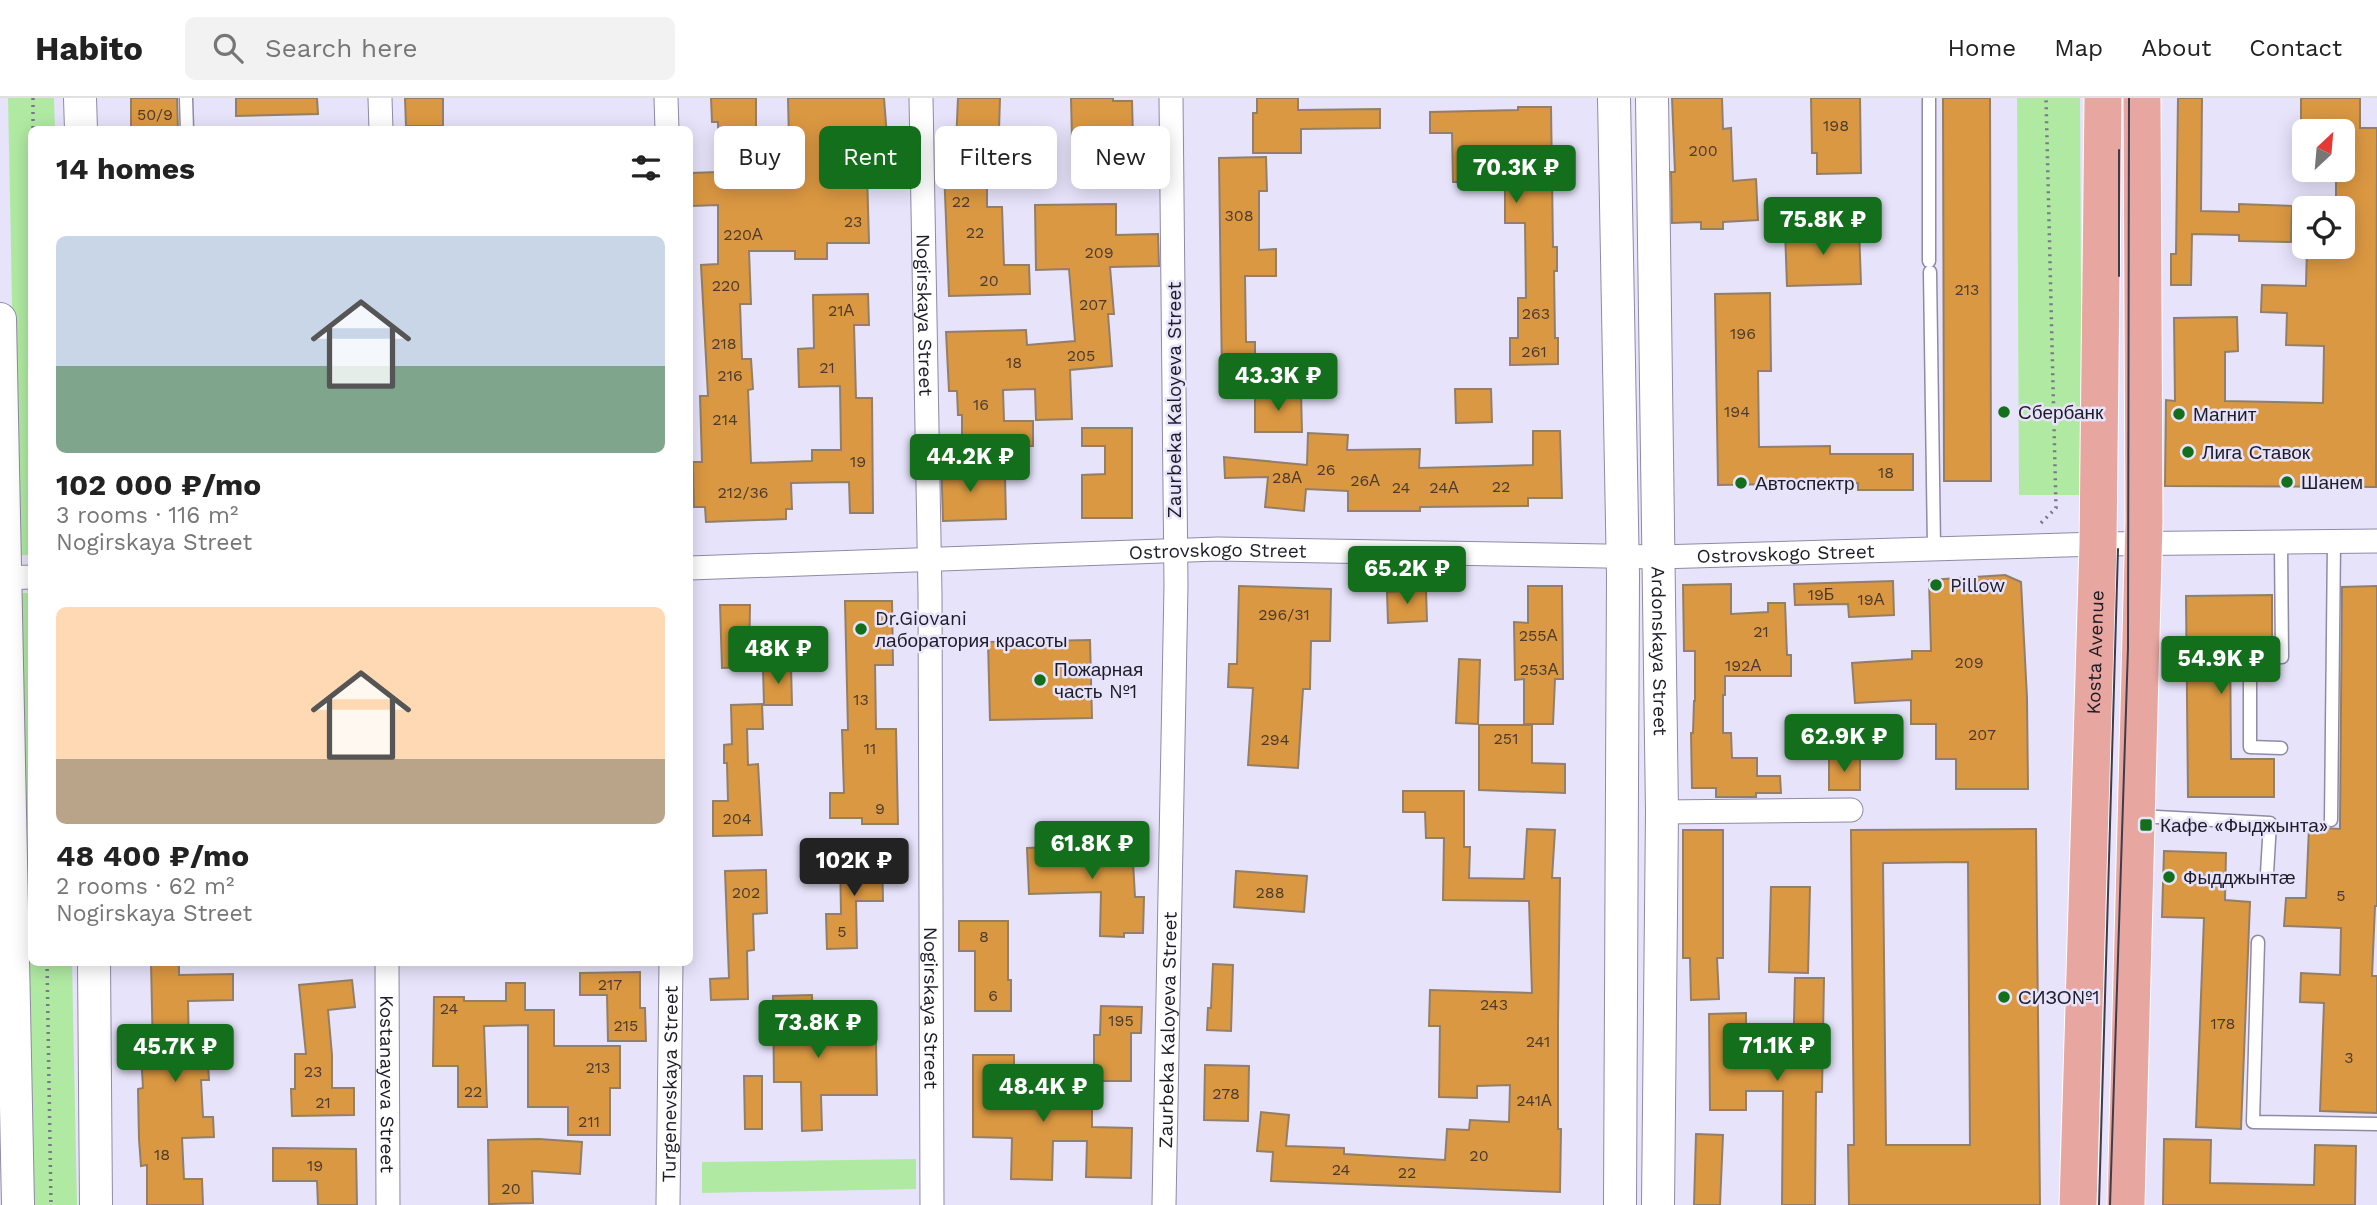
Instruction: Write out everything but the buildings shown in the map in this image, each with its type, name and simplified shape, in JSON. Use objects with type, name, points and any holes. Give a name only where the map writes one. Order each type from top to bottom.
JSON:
[{"type":"main road","points":[[80,98],[81,126]]},
{"type":"main road","name":"Ardonskaya Street","points":[[1614,98],[1622,557],[1620,1205]]},
{"type":"main road","name":"Ardonskaya Street","points":[[1653,98],[1662,812],[1658,1205]]},
{"type":"main road","name":"Kosta Avenue","points":[[2078,1205],[2098,544],[2103,98]]},
{"type":"main road","points":[[2126,1205],[2143,545],[2142,98]]},
{"type":"main road","points":[[0,319],[13,578],[18,1205]]},
{"type":"main road","points":[[93,966],[96,1205]]},
{"type":"street","points":[[380,98],[380,126]]},
{"type":"street","points":[[666,98],[667,126]]},
{"type":"street","name":"Nogirskaya Street","points":[[921,98],[930,558],[933,1205]]},
{"type":"street","name":"Zaurbeka Kaloyeva Street","points":[[1164,1205],[1175,550],[1171,98]]},
{"type":"street","name":"Ostrovskogo Street","points":[[693,568],[1175,550],[1622,557],[2098,544],[2377,541]]},
{"type":"street","points":[[1662,812],[1851,810]]},
{"type":"street","name":"Kostanayeva Street","points":[[387,966],[388,1205]]},
{"type":"street","name":"Turgenevskaya Street","points":[[668,1205],[671,966]]},
{"type":"lane","points":[[186,98],[187,126]]},
{"type":"lane","points":[[1929,98],[1934,548]]},
{"type":"lane","points":[[2331,820],[2334,542]]},
{"type":"lane","points":[[2281,543],[2282,657],[2250,658],[2250,747],[2281,748]]},
{"type":"lane","points":[[2137,816],[2270,823],[2267,873]]},
{"type":"lane","points":[[2258,942],[2253,1122],[2377,1124]]},
{"type":"path","points":[[33,98],[33,126]]},
{"type":"path","points":[[2041,523],[2056,508],[2046,98]]},
{"type":"path","points":[[47,966],[51,1205]]},
{"type":"green space","points":[[8,98],[54,98],[55,126],[28,126],[28,555],[17,555]]},
{"type":"green space","points":[[2017,98],[2080,98],[2082,495],[2019,495]]},
{"type":"green space","points":[[21,593],[28,593],[28,966],[72,966],[77,1205],[32,1205]]},
{"type":"green space","points":[[916,1159],[916,1189],[702,1193],[702,1162]]},
{"type":"tram line","points":[[2110,1205],[2128,648],[2129,98]]},
{"type":"tram line","points":[[2119,150],[2119,276]]},
{"type":"tram line","points":[[2099,1205],[2118,549]]},
{"type":"place","name":"Сбербанк","points":[[2004,412]]},
{"type":"place","name":"Магнит","points":[[2179,414]]},
{"type":"place","name":"Лига Ставок","points":[[2188,452]]},
{"type":"place","name":"Шанем","points":[[2287,482]]},
{"type":"place","name":"Автоспектр","points":[[1741,483]]},
{"type":"place","name":"Pillow","points":[[1936,585]]},
{"type":"place","name":"Dr.Giovani лаборатория красоты","points":[[861,629]]},
{"type":"place","name":"Пожарная часть №1","points":[[1040,680]]},
{"type":"place","name":"Кафе «Фыджынта»","points":[[2146,825]]},
{"type":"place","name":"Фыдджынтӕ","points":[[2169,877]]},
{"type":"place","name":"СИЗО№1","points":[[2004,997]]}]
